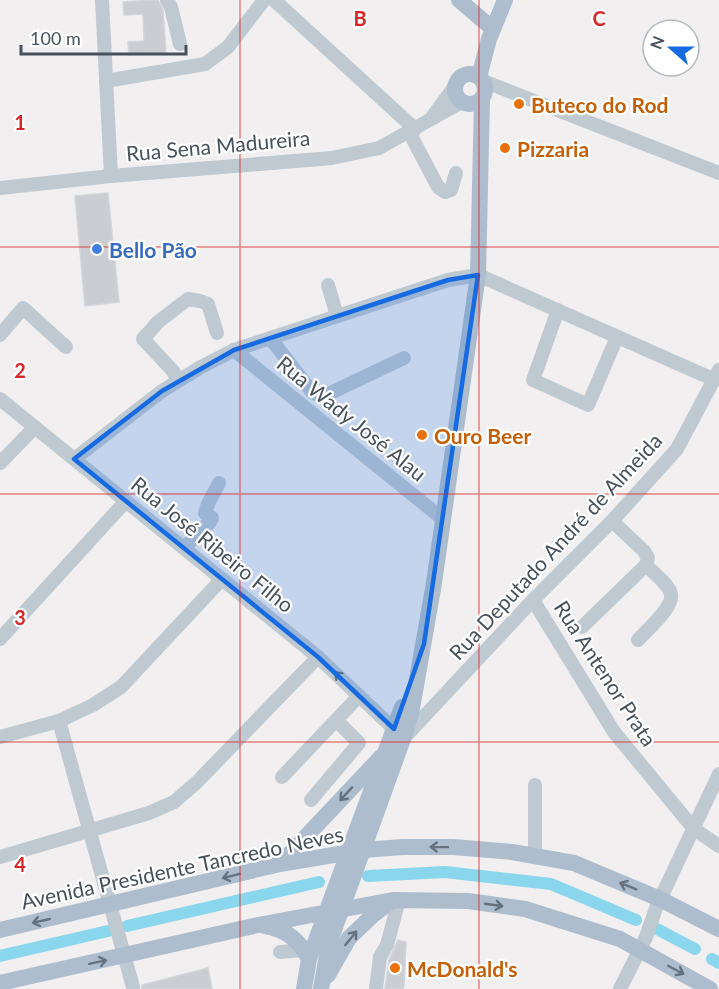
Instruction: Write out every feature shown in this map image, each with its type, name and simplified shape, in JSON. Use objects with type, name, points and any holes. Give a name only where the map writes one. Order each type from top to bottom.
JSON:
[{"type":"main road","points":[[459,0],[491,34]]},
{"type":"main road","name":"Rua Sena Madureira","points":[[475,85],[500,2]]},
{"type":"main road","points":[[280,864],[386,752],[411,714],[444,519],[478,275],[480,141],[475,85],[456,95],[463,103],[480,141]]},
{"type":"main road","points":[[356,851],[374,819],[399,734]]},
{"type":"main road","points":[[321,988],[335,911],[386,752]]},
{"type":"main road","points":[[374,819],[376,840],[385,848]]},
{"type":"main road","name":"Avenida Presidente Tancredo Neves","points":[[0,930],[112,909],[280,864],[385,848],[453,847],[512,852],[574,863],[657,906],[719,929]]},
{"type":"main road","points":[[321,988],[350,938],[372,916],[396,900]]},
{"type":"main road","points":[[0,983],[122,949],[396,900],[468,901],[525,909],[643,944],[710,989]]},
{"type":"main road","points":[[304,989],[307,955],[335,911]]},
{"type":"main road","points":[[258,925],[269,926],[289,934],[307,955]]},
{"type":"street","points":[[102,0],[111,176]]},
{"type":"street","points":[[167,0],[171,7],[180,44]]},
{"type":"street","points":[[106,81],[205,64],[228,47],[264,0]]},
{"type":"street","points":[[274,0],[412,131],[438,188],[445,192],[452,190],[456,173]]},
{"type":"street","points":[[475,85],[505,89],[719,173]]},
{"type":"street","name":"Rua Sena Madureira","points":[[0,188],[111,176],[332,158],[379,148],[432,118],[475,85]]},
{"type":"street","name":"Rua Sena Madureira","points":[[432,118],[463,103]]},
{"type":"street","points":[[74,459],[162,391],[234,350],[448,280],[478,275],[617,337],[717,375]]},
{"type":"street","points":[[327,285],[337,316]]},
{"type":"street","points":[[178,381],[173,371],[143,339],[158,322],[188,299],[208,304],[217,333]]},
{"type":"street","points":[[0,335],[23,308],[66,347]]},
{"type":"street","points":[[558,310],[532,380],[588,405],[617,337]]},
{"type":"street","points":[[270,338],[312,392],[322,397],[404,358]]},
{"type":"street","name":"Rua Wady José Alau","points":[[234,350],[444,519]]},
{"type":"street","name":"Rua Deputado André de Almeida","points":[[399,734],[612,521],[677,449],[717,375]]},
{"type":"street","name":"Rua José Ribeiro Filho","points":[[0,399],[318,657],[399,734]]},
{"type":"street","points":[[0,463],[35,427]]},
{"type":"street","points":[[184,548],[210,522],[212,518],[206,513],[208,504],[219,483]]},
{"type":"street","points":[[0,639],[126,501]]},
{"type":"street","points":[[582,627],[646,566],[648,558],[644,551],[612,521]]},
{"type":"street","points":[[638,640],[668,608],[672,593],[646,566]]},
{"type":"street","points":[[0,737],[59,721],[93,705],[121,687],[222,579]]},
{"type":"street","name":"Rua Antenor Prata","points":[[533,600],[614,732],[694,829],[719,846]]},
{"type":"street","points":[[0,857],[149,813],[174,802],[197,782],[318,657]]},
{"type":"street","points":[[282,777],[359,696]]},
{"type":"street","points":[[59,721],[133,985]]},
{"type":"street","points":[[311,800],[359,743],[337,721]]},
{"type":"street","points":[[620,989],[643,944],[657,906],[719,774]]},
{"type":"street","points":[[535,785],[535,856]]},
{"type":"street","points":[[376,989],[380,957],[387,945],[396,900]]},
{"type":"street","points":[[280,951],[307,955]]},
{"type":"highlighted area","points":[[478,275],[424,644],[394,729],[318,657],[74,459],[162,391],[234,350],[448,280]]},
{"type":"building","points":[[158,0],[163,10],[166,53],[129,55],[128,42],[144,41],[143,14],[124,15],[123,2]]},
{"type":"building","name":"Bello Pão","points":[[108,193],[119,302],[85,306],[75,196]]},
{"type":"building","name":"McDonald's","points":[[398,940],[406,942],[404,986],[403,989],[385,989],[389,960]]},
{"type":"building","points":[[208,968],[212,989],[142,989],[142,985]]},
{"type":"waterway","points":[[368,876],[445,872],[551,884],[636,920]]},
{"type":"waterway","points":[[127,926],[319,882]]},
{"type":"waterway","points":[[657,929],[695,949]]},
{"type":"waterway","points":[[0,956],[108,931]]},
{"type":"waterway","points":[[712,959],[719,963]]},
{"type":"place","name":"Buteco do Rod","points":[[519,104]]},
{"type":"place","name":"Pizzaria","points":[[505,148]]},
{"type":"place","name":"Bello Pão","points":[[97,249]]},
{"type":"place","name":"Ouro Beer","points":[[422,435]]},
{"type":"place","name":"McDonald's","points":[[395,968]]}]
